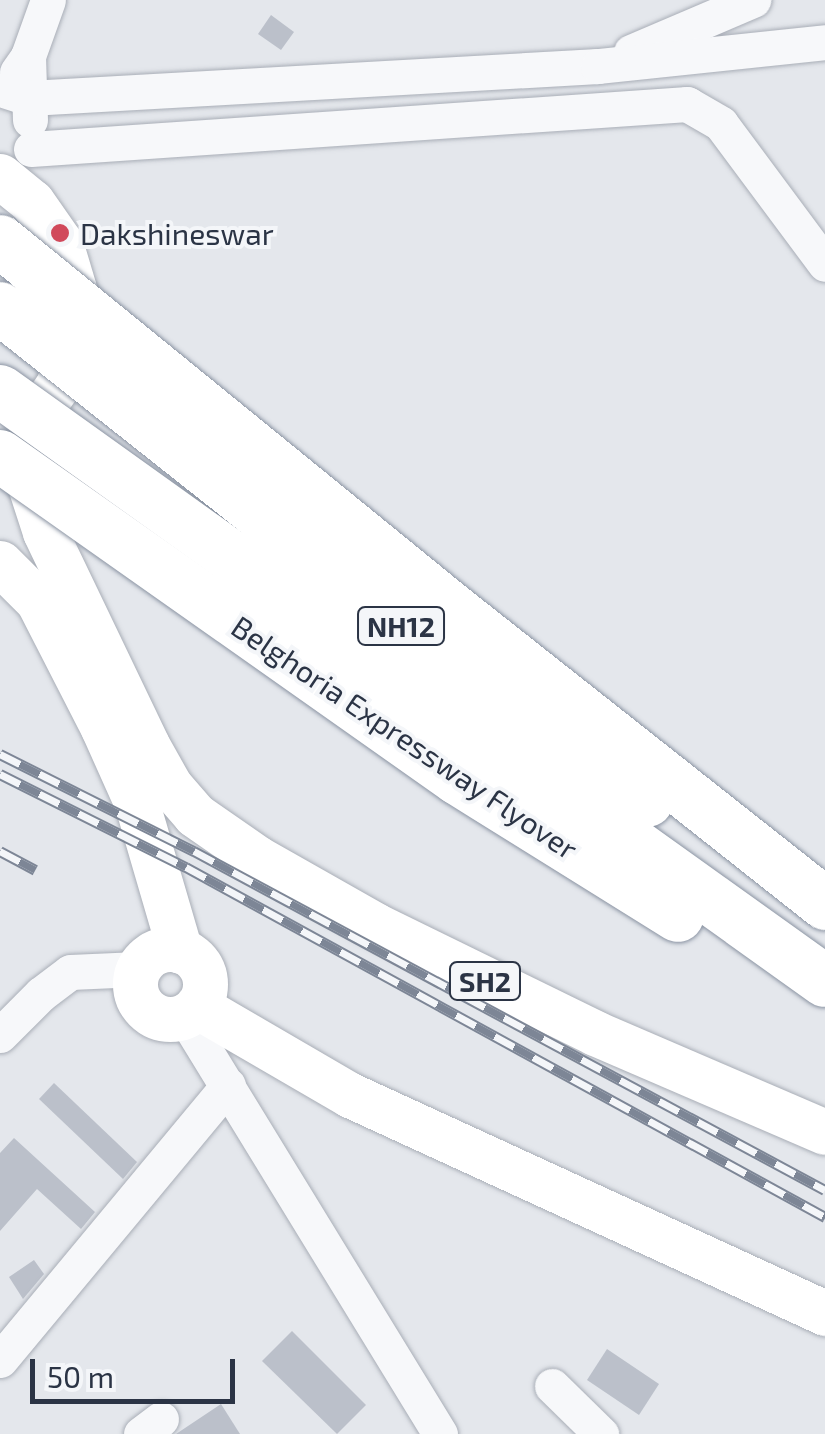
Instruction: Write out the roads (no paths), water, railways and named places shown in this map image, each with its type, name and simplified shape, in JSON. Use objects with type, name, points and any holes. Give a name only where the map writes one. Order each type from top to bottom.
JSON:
[{"type":"highway","points":[[16,192],[437,597],[825,907]]},
{"type":"highway","name":"NH12","points":[[0,308],[468,680],[679,821],[825,907]]},
{"type":"highway","points":[[7,430],[825,981]]},
{"type":"highway","name":"Belghoria Expressway Flyover","points":[[7,430],[458,779],[706,933],[825,993]]},
{"type":"main road","points":[[7,430],[58,385],[74,338],[74,289],[60,242],[16,192]]},
{"type":"main road","name":"SH2","points":[[7,430],[154,795],[180,950],[195,959],[204,974],[205,991],[191,1011]]},
{"type":"main road","name":"SH2","points":[[0,563],[38,601],[154,795],[375,926],[595,1033],[825,1132]]},
{"type":"main road","points":[[180,950],[164,949],[148,956],[138,969],[135,986],[140,1002],[152,1014],[168,1019],[191,1011],[350,1095],[825,1312]]},
{"type":"street","points":[[48,0],[11,95],[16,192],[687,104],[720,124],[825,264]]},
{"type":"street","points":[[598,66],[753,0]]},
{"type":"street","points":[[11,95],[598,66],[825,42]]},
{"type":"street","points":[[8,1014],[70,972],[138,969]]},
{"type":"street","points":[[191,1011],[228,1085],[440,1434]]},
{"type":"street","points":[[0,1360],[228,1085]]},
{"type":"street","points":[[552,1386],[601,1434]]},
{"type":"railway","points":[[0,754],[194,851],[825,1190]]},
{"type":"railway","points":[[0,774],[186,867],[825,1217]]},
{"type":"railway","points":[[0,851],[35,870]]},
{"type":"place","name":"Dakshineswar","points":[[60,233]]}]
